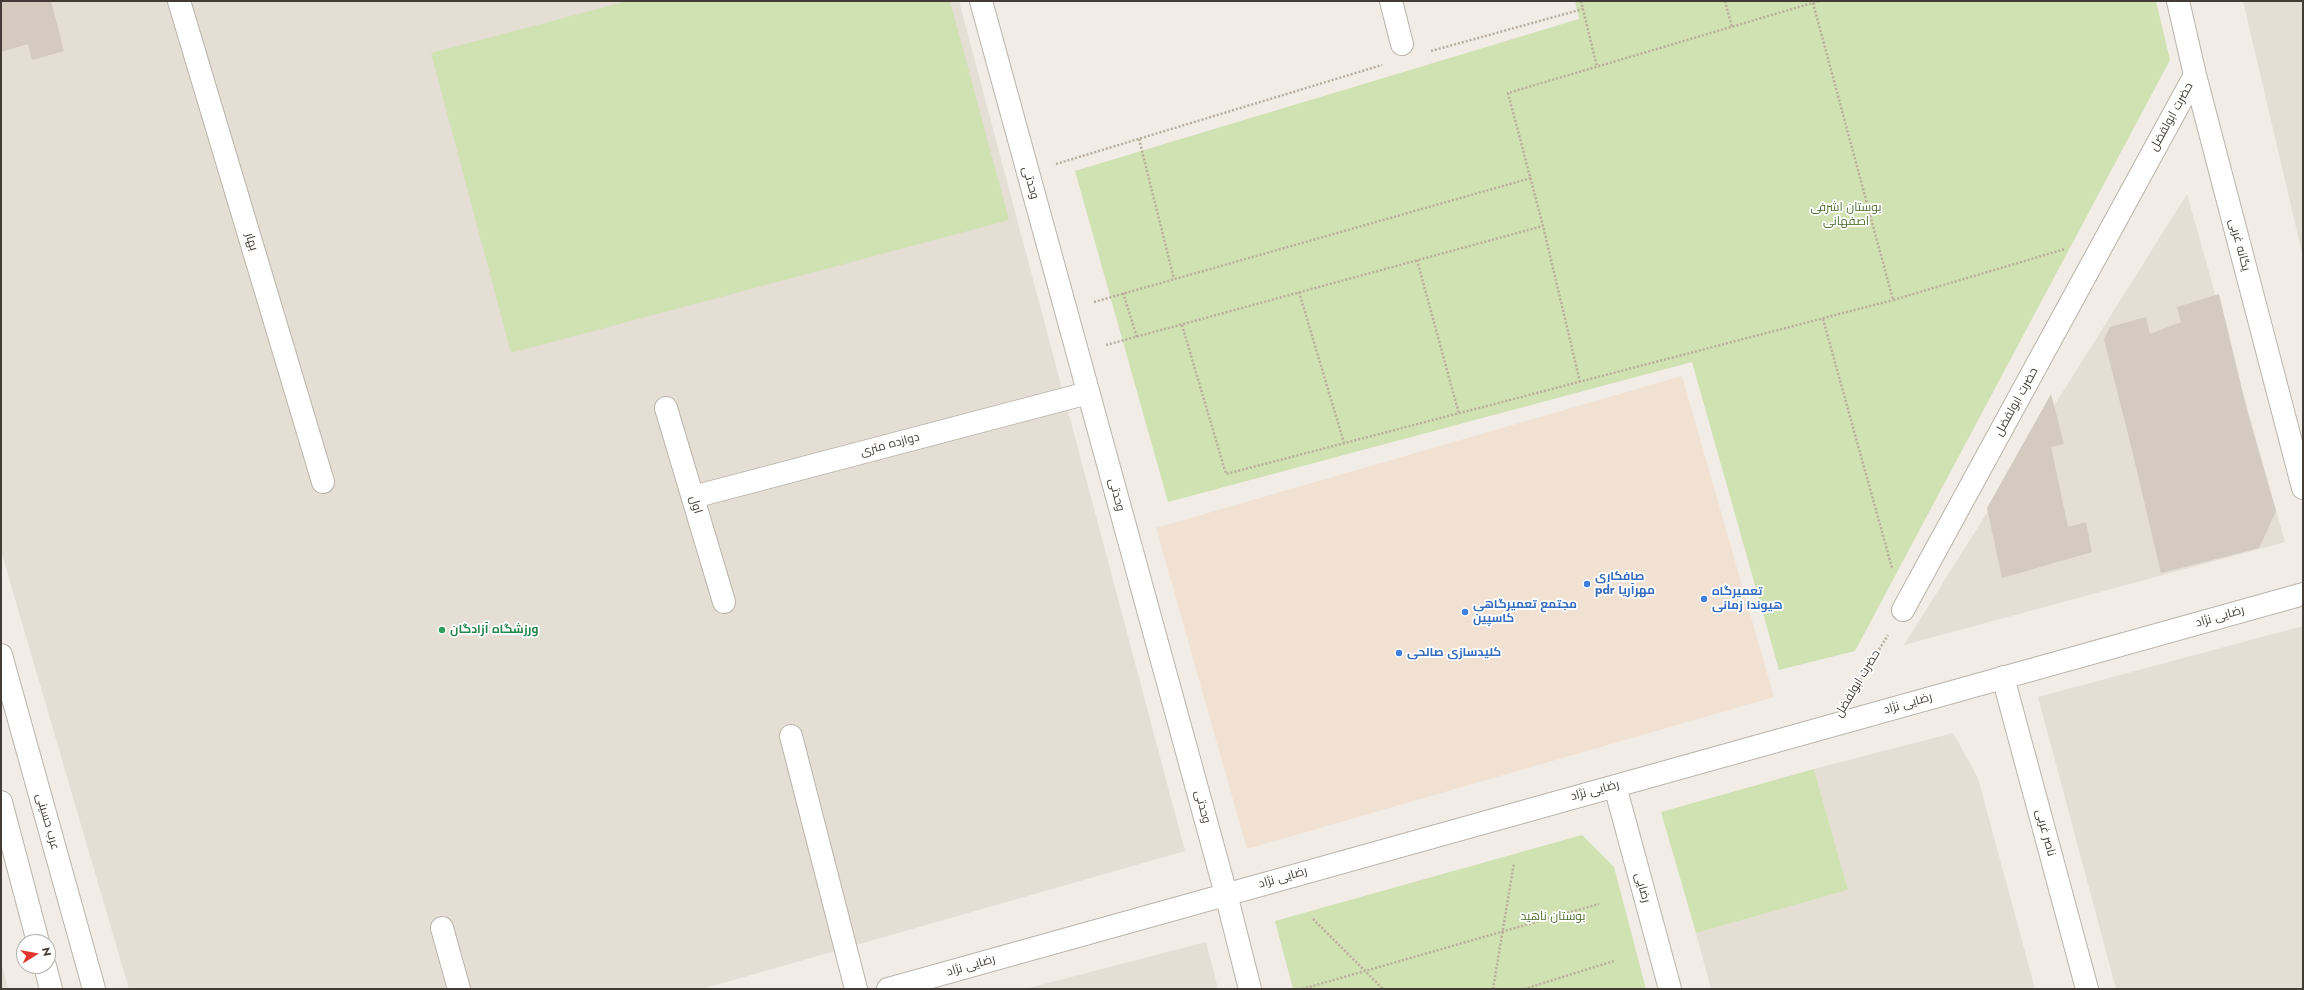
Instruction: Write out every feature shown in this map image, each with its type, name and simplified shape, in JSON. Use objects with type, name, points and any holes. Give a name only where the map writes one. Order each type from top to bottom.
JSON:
[{"type":"street","name":"بهار","points":[[179,1],[323,482]]},
{"type":"street","points":[[1391,1],[1402,44]]},
{"type":"street","name":"یگانه غربی","points":[[2178,1],[2195,75],[2303,488]]},
{"type":"street","name":"وحدتی","points":[[983,2],[1027,172],[1226,894],[1250,989]]},
{"type":"street","name":"حضرت ابولفضل","points":[[1903,610],[2195,75]]},
{"type":"street","name":"دوازده متری","points":[[693,497],[1088,393]]},
{"type":"street","name":"اول","points":[[666,408],[724,602]]},
{"type":"street","name":"رضایی نژاد","points":[[888,989],[2303,594]]},
{"type":"street","name":"عرب حسینی","points":[[1,655],[94,989]]},
{"type":"street","name":"ناصر غربی","points":[[2003,677],[2087,989]]},
{"type":"street","points":[[791,736],[856,989]]},
{"type":"street","name":"رضایی","points":[[1615,786],[1670,989]]},
{"type":"street","points":[[1,802],[36,934]]},
{"type":"street","points":[[442,928],[459,989]]},
{"type":"street","points":[[47,974],[51,989]]},
{"type":"path","points":[[1581,1],[1598,67]]},
{"type":"path","points":[[1725,1],[1732,27]]},
{"type":"path","points":[[1580,382],[1543,226],[1508,93],[1819,1]]},
{"type":"path","points":[[1813,3],[1893,300]]},
{"type":"path","points":[[1430,52],[1583,9]]},
{"type":"path","points":[[1027,172],[1384,65]]},
{"type":"path","points":[[1140,139],[1174,279]]},
{"type":"path","points":[[1066,309],[1531,178]]},
{"type":"path","points":[[1078,353],[1543,226]]},
{"type":"path","points":[[1182,325],[1226,474],[1823,319],[1893,300],[2107,236]]},
{"type":"path","points":[[1417,260],[1458,414]]},
{"type":"path","points":[[1299,292],[1344,443]]},
{"type":"path","points":[[1123,294],[1136,337]]},
{"type":"path","points":[[1823,319],[1903,610]]},
{"type":"path","name":"حضرت ابولفضل","points":[[1833,725],[1903,610]]},
{"type":"path","points":[[1494,989],[1514,863]]},
{"type":"path","points":[[1302,989],[1599,904]]},
{"type":"path","points":[[1313,919],[1384,989]]},
{"type":"path","points":[[1524,989],[1614,961]]},
{"type":"shaded area","points":[[1,1],[959,1],[1185,851],[702,989],[129,989],[1,551]]},
{"type":"shaded area","points":[[2243,1],[2303,1],[2303,257]]},
{"type":"shaded area","points":[[2187,194],[2285,542],[1904,645]]},
{"type":"shaded area","name":"مجتمع تعمیرگاهی کاسپین","points":[[1682,376],[1774,697],[1247,849],[1156,528]]},
{"type":"shaded area","points":[[2303,626],[2303,989],[2116,989],[2038,697]]},
{"type":"shaded area","points":[[1953,733],[1978,778],[2035,989],[1711,989],[1696,933],[1848,890],[1814,769]]},
{"type":"shaded area","points":[[1206,942],[1218,989],[1025,989]]},
{"type":"shaded area","points":[[1,962],[8,989],[1,989]]},
{"type":"green space","points":[[628,1],[950,1],[1009,220],[511,353],[431,53]]},
{"type":"green space","name":"بوستان اشرفی اصفهانی","points":[[1575,1],[2156,1],[2170,60],[1855,651],[1779,670],[1692,362],[1168,502],[1075,171],[1579,19]]},
{"type":"green space","points":[[1814,769],[1848,890],[1696,933],[1661,812]]},
{"type":"green space","name":"بوستان ناهید","points":[[1582,835],[1614,867],[1646,989],[1293,989],[1275,921]]},
{"type":"building","points":[[1,1],[51,1],[64,51],[32,60],[28,44],[1,52]]},
{"type":"building","points":[[2219,294],[2248,414],[2276,511],[2259,548],[2161,573],[2104,339],[2110,327],[2146,317],[2150,334],[2181,322],[2177,307]]},
{"type":"building","points":[[2051,394],[2064,444],[2051,447],[2068,527],[2086,522],[2092,552],[2002,578],[1987,508]]},
{"type":"place","name":"صافکاری pdr مهرآریا","points":[[1587,584]]},
{"type":"place","name":"تعمیرگاه هیوندا زمانی","points":[[1704,599]]},
{"type":"place","name":"مجتمع تعمیرگاهی کاسپین","points":[[1465,612]]},
{"type":"place","name":"ورزشگاه آزادگان","points":[[442,630]]},
{"type":"place","name":"کلیدسازى صالحى","points":[[1399,653]]}]
